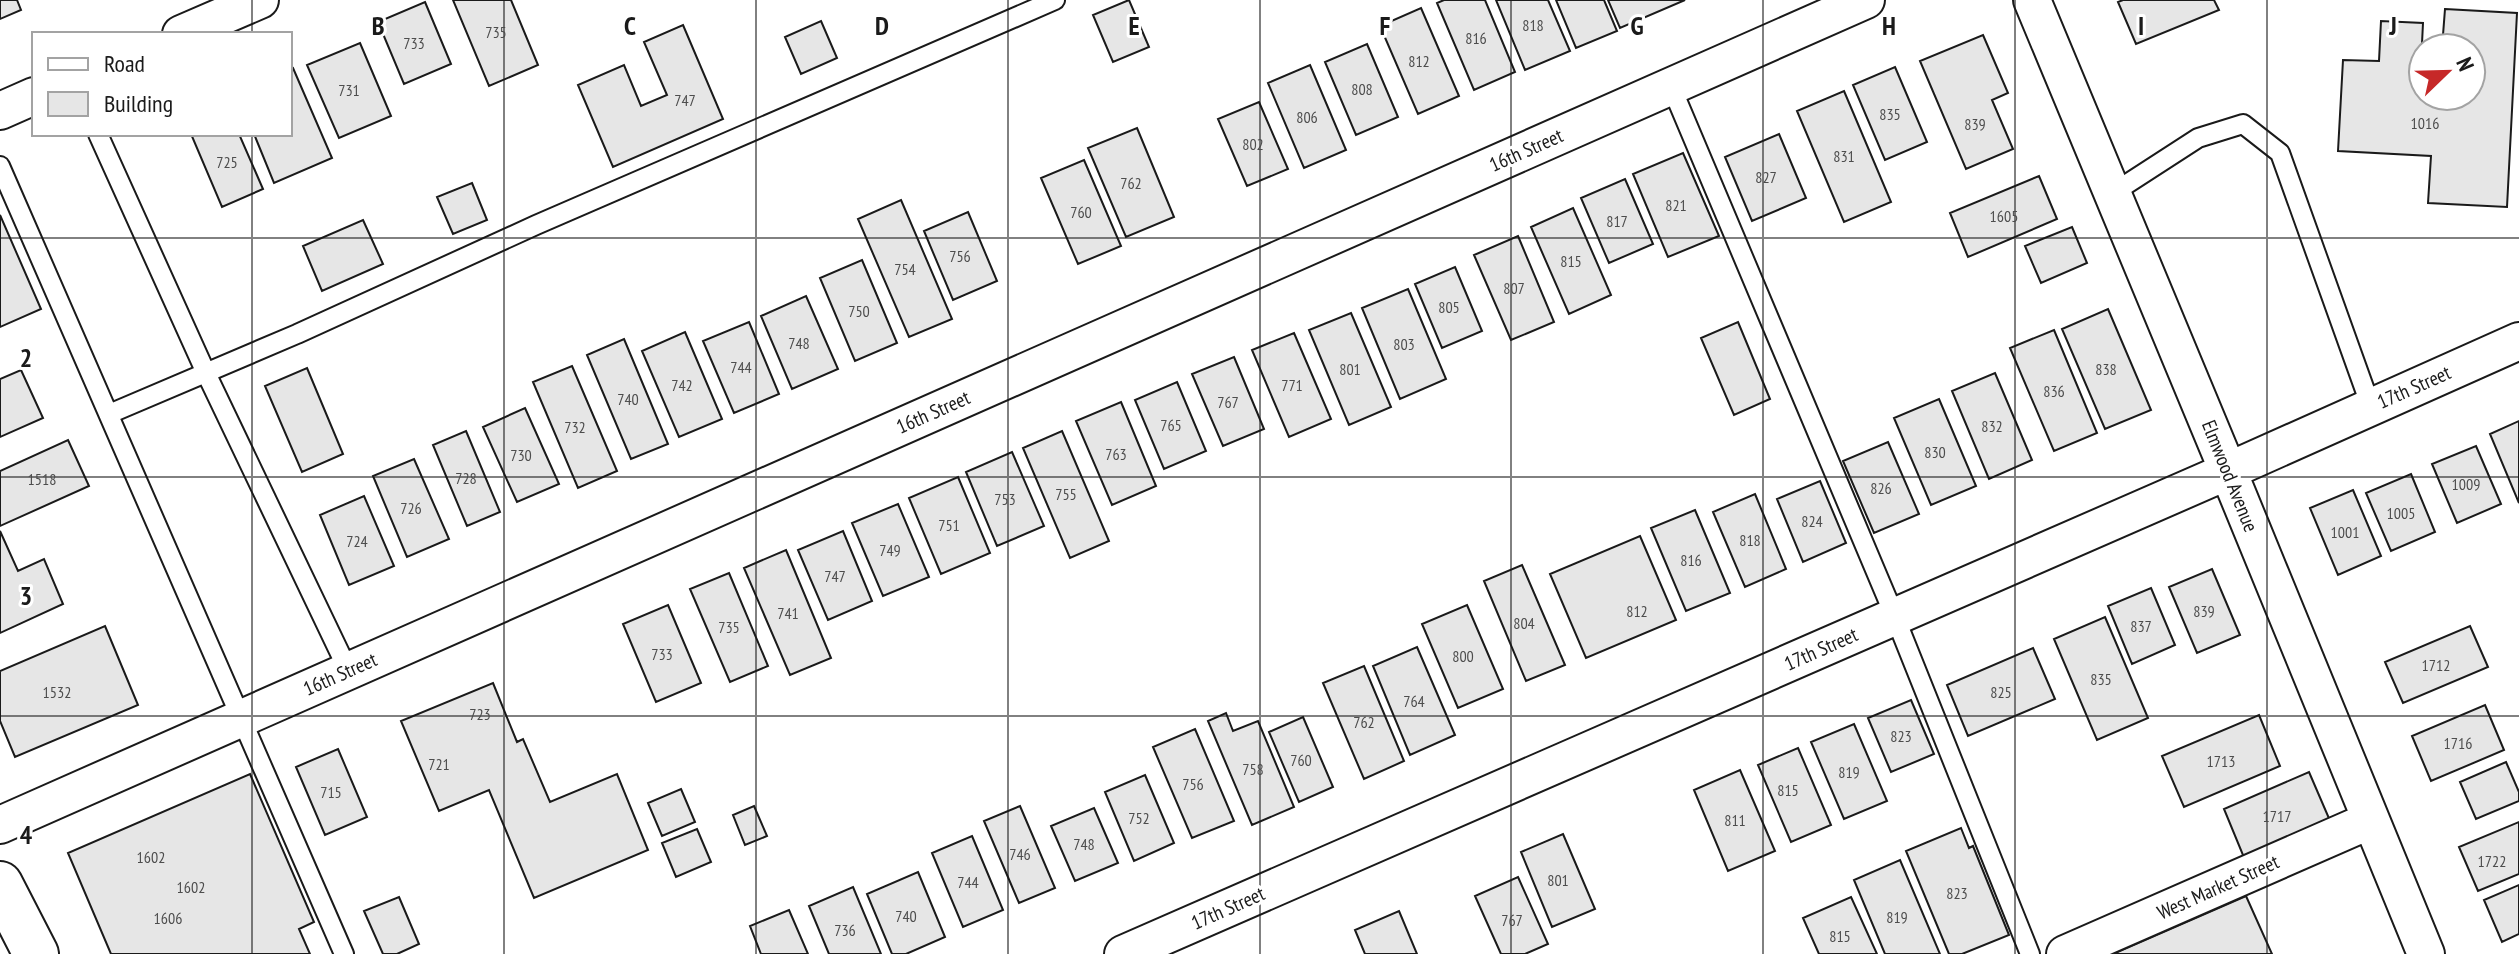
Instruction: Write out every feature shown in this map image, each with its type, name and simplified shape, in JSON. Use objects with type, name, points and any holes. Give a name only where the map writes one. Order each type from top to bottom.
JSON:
[{"type":"main road","points":[[0,884],[36,954]]},
{"type":"street","name":"16th Street","points":[[0,825],[1866,0]]},
{"type":"street","name":"Elmwood Avenue","points":[[2032,0],[2426,954]]},
{"type":"street","points":[[185,32],[242,4]]},
{"type":"street","points":[[0,111],[32,97]]},
{"type":"street","name":"17th Street","points":[[1123,954],[2519,341]]},
{"type":"street","name":"West Market Street","points":[[2065,954],[2371,820]]},
{"type":"lane","points":[[109,414],[1055,0]]},
{"type":"lane","points":[[1671,86],[1895,617],[2030,954]]},
{"type":"lane","points":[[2113,193],[2198,138],[2243,124],[2280,153],[2371,407]]},
{"type":"lane","points":[[99,136],[206,373],[348,670]]},
{"type":"lane","points":[[0,166],[344,954]]},
{"type":"building","points":[[0,0],[17,0],[21,10],[0,19]]},
{"type":"building","points":[[453,0],[511,0],[538,65],[489,86]]},
{"type":"building","points":[[1129,0],[1149,47],[1113,62],[1093,15]]},
{"type":"building","points":[[1444,0],[1485,0],[1515,72],[1474,90],[1437,3]]},
{"type":"building","points":[[1496,0],[1548,0],[1570,51],[1525,70]]},
{"type":"building","points":[[1556,0],[1604,0],[1617,31],[1576,48]]},
{"type":"building","points":[[1608,0],[1685,0],[1620,28]]},
{"type":"building","points":[[2214,0],[2219,10],[2136,44],[2118,2]]},
{"type":"building","points":[[425,2],[451,64],[404,84],[378,22]]},
{"type":"building","points":[[1421,8],[1459,96],[1418,114],[1380,26]]},
{"type":"building","points":[[2445,9],[2517,13],[2507,207],[2428,203],[2431,156],[2338,151],[2343,60],[2379,61],[2381,21],[2423,23],[2423,32],[2407,32],[2407,112],[2487,112],[2487,32],[2443,32]]},
{"type":"building","points":[[821,21],[837,58],[801,74],[785,37]]},
{"type":"building","points":[[683,25],[723,119],[613,167],[578,85],[624,65],[641,106],[667,95],[644,42]]},
{"type":"building","points":[[1983,35],[2008,93],[1992,100],[2013,149],[1966,169],[1920,61]]},
{"type":"building","points":[[360,43],[391,116],[339,138],[307,65]]},
{"type":"building","points":[[1367,44],[1398,117],[1356,135],[1325,62]]},
{"type":"building","points":[[1310,65],[1346,150],[1304,168],[1268,83]]},
{"type":"building","points":[[1895,67],[1927,142],[1885,160],[1853,85]]},
{"type":"building","points":[[292,68],[332,158],[274,183],[255,136],[292,136]]},
{"type":"building","points":[[1844,91],[1891,202],[1844,222],[1797,111]]},
{"type":"building","points":[[1259,102],[1288,169],[1247,186],[1218,119]]},
{"type":"building","points":[[1137,128],[1174,217],[1126,237],[1088,148]]},
{"type":"building","points":[[1779,134],[1806,198],[1752,221],[1725,157]]},
{"type":"building","points":[[192,136],[240,136],[263,189],[222,207]]},
{"type":"building","points":[[1683,153],[1719,236],[1668,257],[1633,174]]},
{"type":"building","points":[[1084,160],[1121,246],[1078,264],[1041,178]]},
{"type":"building","points":[[2039,176],[2057,219],[1968,257],[1950,213]]},
{"type":"building","points":[[1625,179],[1653,244],[1609,263],[1581,198]]},
{"type":"building","points":[[472,183],[487,220],[453,234],[437,197]]},
{"type":"building","points":[[901,200],[952,319],[909,337],[858,219]]},
{"type":"building","points":[[1573,208],[1611,295],[1569,314],[1531,227]]},
{"type":"building","points":[[968,212],[997,281],[953,300],[924,231]]},
{"type":"building","points":[[0,215],[41,309],[0,327]]},
{"type":"building","points":[[363,220],[383,264],[322,291],[303,246]]},
{"type":"building","points":[[2072,227],[2087,263],[2041,283],[2025,246]]},
{"type":"building","points":[[1518,236],[1554,322],[1511,340],[1474,255]]},
{"type":"building","points":[[862,260],[897,343],[855,361],[820,278]]},
{"type":"building","points":[[1455,267],[1482,331],[1442,348],[1415,284]]},
{"type":"building","points":[[1408,289],[1446,379],[1400,399],[1362,308]]},
{"type":"building","points":[[806,296],[838,369],[792,389],[761,316]]},
{"type":"building","points":[[2108,309],[2151,410],[2105,429],[2062,329]]},
{"type":"building","points":[[1351,313],[1391,407],[1349,425],[1309,330]]},
{"type":"building","points":[[749,322],[779,394],[734,413],[703,341]]},
{"type":"building","points":[[1738,322],[1770,399],[1734,415],[1701,338]]},
{"type":"building","points":[[2054,330],[2097,433],[2054,451],[2010,348]]},
{"type":"building","points":[[685,332],[722,419],[679,437],[642,351]]},
{"type":"building","points":[[1294,333],[1331,419],[1289,437],[1252,350]]},
{"type":"building","points":[[624,339],[668,444],[631,459],[587,355]]},
{"type":"building","points":[[1234,357],[1264,429],[1223,446],[1192,374]]},
{"type":"building","points":[[572,366],[617,471],[578,488],[533,382]]},
{"type":"building","points":[[307,368],[343,454],[302,472],[265,386]]},
{"type":"building","points":[[21,370],[43,418],[0,437],[0,379]]},
{"type":"building","points":[[1995,373],[2032,460],[1989,479],[1952,391]]},
{"type":"building","points":[[1177,382],[1206,451],[1164,469],[1135,400]]},
{"type":"building","points":[[1939,399],[1976,486],[1931,505],[1894,418]]},
{"type":"building","points":[[1121,402],[1156,486],[1112,505],[1076,421]]},
{"type":"building","points":[[525,408],[559,484],[517,502],[483,427]]},
{"type":"building","points":[[2519,421],[2519,503],[2490,434]]},
{"type":"building","points":[[466,431],[500,512],[467,526],[433,445]]},
{"type":"building","points":[[1062,431],[1109,541],[1070,558],[1023,448]]},
{"type":"building","points":[[68,440],[89,486],[0,526],[0,471]]},
{"type":"building","points":[[1888,442],[1919,514],[1874,533],[1843,461]]},
{"type":"building","points":[[2476,446],[2501,504],[2457,523],[2432,464]]},
{"type":"building","points":[[1012,452],[1044,526],[997,546],[966,472]]},
{"type":"building","points":[[414,459],[449,539],[407,557],[373,476]]},
{"type":"building","points":[[2411,474],[2435,532],[2391,551],[2366,493]]},
{"type":"building","points":[[958,477],[990,553],[941,574],[909,498]]},
{"type":"building","points":[[1820,481],[1846,543],[1803,562],[1777,499]]},
{"type":"building","points":[[2353,490],[2381,556],[2338,575],[2310,508]]},
{"type":"building","points":[[1755,494],[1786,569],[1745,587],[1713,512]]},
{"type":"building","points":[[364,496],[394,566],[349,585],[320,515]]},
{"type":"building","points":[[898,504],[929,577],[883,596],[852,523]]},
{"type":"building","points":[[1695,510],[1730,593],[1686,611],[1651,528]]},
{"type":"building","points":[[0,531],[18,571],[44,559],[63,604],[0,633]]},
{"type":"building","points":[[843,531],[872,601],[828,620],[798,550]]},
{"type":"building","points":[[1640,536],[1676,620],[1586,658],[1550,574]]},
{"type":"building","points":[[786,550],[831,658],[790,675],[744,568]]},
{"type":"building","points":[[1522,565],[1565,665],[1526,681],[1484,581]]},
{"type":"building","points":[[2212,569],[2240,635],[2197,653],[2169,587]]},
{"type":"building","points":[[729,573],[768,666],[730,682],[690,589]]},
{"type":"building","points":[[2151,588],[2175,645],[2132,664],[2108,606]]},
{"type":"building","points":[[668,605],[701,683],[656,702],[623,624]]},
{"type":"building","points":[[1467,605],[1503,689],[1458,708],[1422,624]]},
{"type":"building","points":[[2105,617],[2148,718],[2097,740],[2054,639]]},
{"type":"building","points":[[105,626],[138,705],[15,757],[0,721],[0,671]]},
{"type":"building","points":[[2470,626],[2488,667],[2403,703],[2385,662]]},
{"type":"building","points":[[1417,647],[1455,735],[1410,755],[1373,666]]},
{"type":"building","points":[[2033,648],[2055,699],[1968,736],[1947,685]]},
{"type":"building","points":[[1364,666],[1404,761],[1364,779],[1323,683]]},
{"type":"building","points":[[493,683],[517,742],[523,739],[550,802],[617,774],[648,850],[534,898],[489,790],[439,811],[401,721]]},
{"type":"building","points":[[1911,700],[1934,754],[1891,772],[1868,718]]},
{"type":"building","points":[[2485,705],[2504,750],[2431,781],[2412,736]]},
{"type":"building","points":[[1226,713],[1233,731],[1258,721],[1294,807],[1252,825],[1208,721]]},
{"type":"building","points":[[2259,715],[2280,766],[2184,807],[2162,756]]},
{"type":"building","points":[[1303,717],[1333,787],[1299,802],[1269,732]]},
{"type":"building","points":[[1854,724],[1887,801],[1844,819],[1811,742]]},
{"type":"building","points":[[1195,729],[1234,821],[1192,838],[1153,747]]},
{"type":"building","points":[[1798,748],[1831,825],[1791,842],[1758,765]]},
{"type":"building","points":[[338,749],[367,817],[325,835],[296,767]]},
{"type":"building","points":[[2506,762],[2519,792],[2519,801],[2476,819],[2460,782]]},
{"type":"building","points":[[1740,770],[1775,851],[1728,871],[1694,790]]},
{"type":"building","points":[[2309,772],[2331,823],[2245,860],[2224,809]]},
{"type":"building","points":[[250,774],[314,922],[299,929],[310,954],[111,954],[68,853]]},
{"type":"building","points":[[1145,775],[1174,843],[1134,861],[1105,792]]},
{"type":"building","points":[[681,789],[695,822],[662,836],[648,803]]},
{"type":"building","points":[[754,806],[767,836],[745,845],[733,815]]},
{"type":"building","points":[[1020,806],[1055,888],[1019,903],[984,821]]},
{"type":"building","points":[[1094,808],[1118,863],[1075,881],[1051,826]]},
{"type":"building","points":[[2519,822],[2519,874],[2478,891],[2459,847]]},
{"type":"building","points":[[1961,828],[1969,848],[1973,846],[2009,935],[1962,954],[1949,954],[1906,851]]},
{"type":"building","points":[[697,829],[711,862],[676,877],[662,843]]},
{"type":"building","points":[[1563,834],[1595,909],[1552,927],[1521,852]]},
{"type":"building","points":[[972,836],[1003,910],[963,927],[932,853]]},
{"type":"building","points":[[1900,860],[1940,954],[1885,954],[1854,880]]},
{"type":"building","points":[[918,872],[945,937],[906,954],[892,954],[867,894]]},
{"type":"building","points":[[1518,877],[1548,944],[1525,954],[1501,954],[1475,896]]},
{"type":"building","points":[[2519,885],[2519,934],[2502,942],[2484,900]]},
{"type":"building","points":[[853,887],[881,954],[829,954],[809,906]]},
{"type":"building","points":[[2246,896],[2272,954],[2113,954]]},
{"type":"building","points":[[399,897],[419,944],[397,954],[383,954],[364,911]]},
{"type":"building","points":[[1851,897],[1877,954],[1819,954],[1803,918]]},
{"type":"building","points":[[789,910],[808,954],[761,954],[750,926]]},
{"type":"building","points":[[1399,911],[1417,954],[1365,954],[1355,930]]}]
